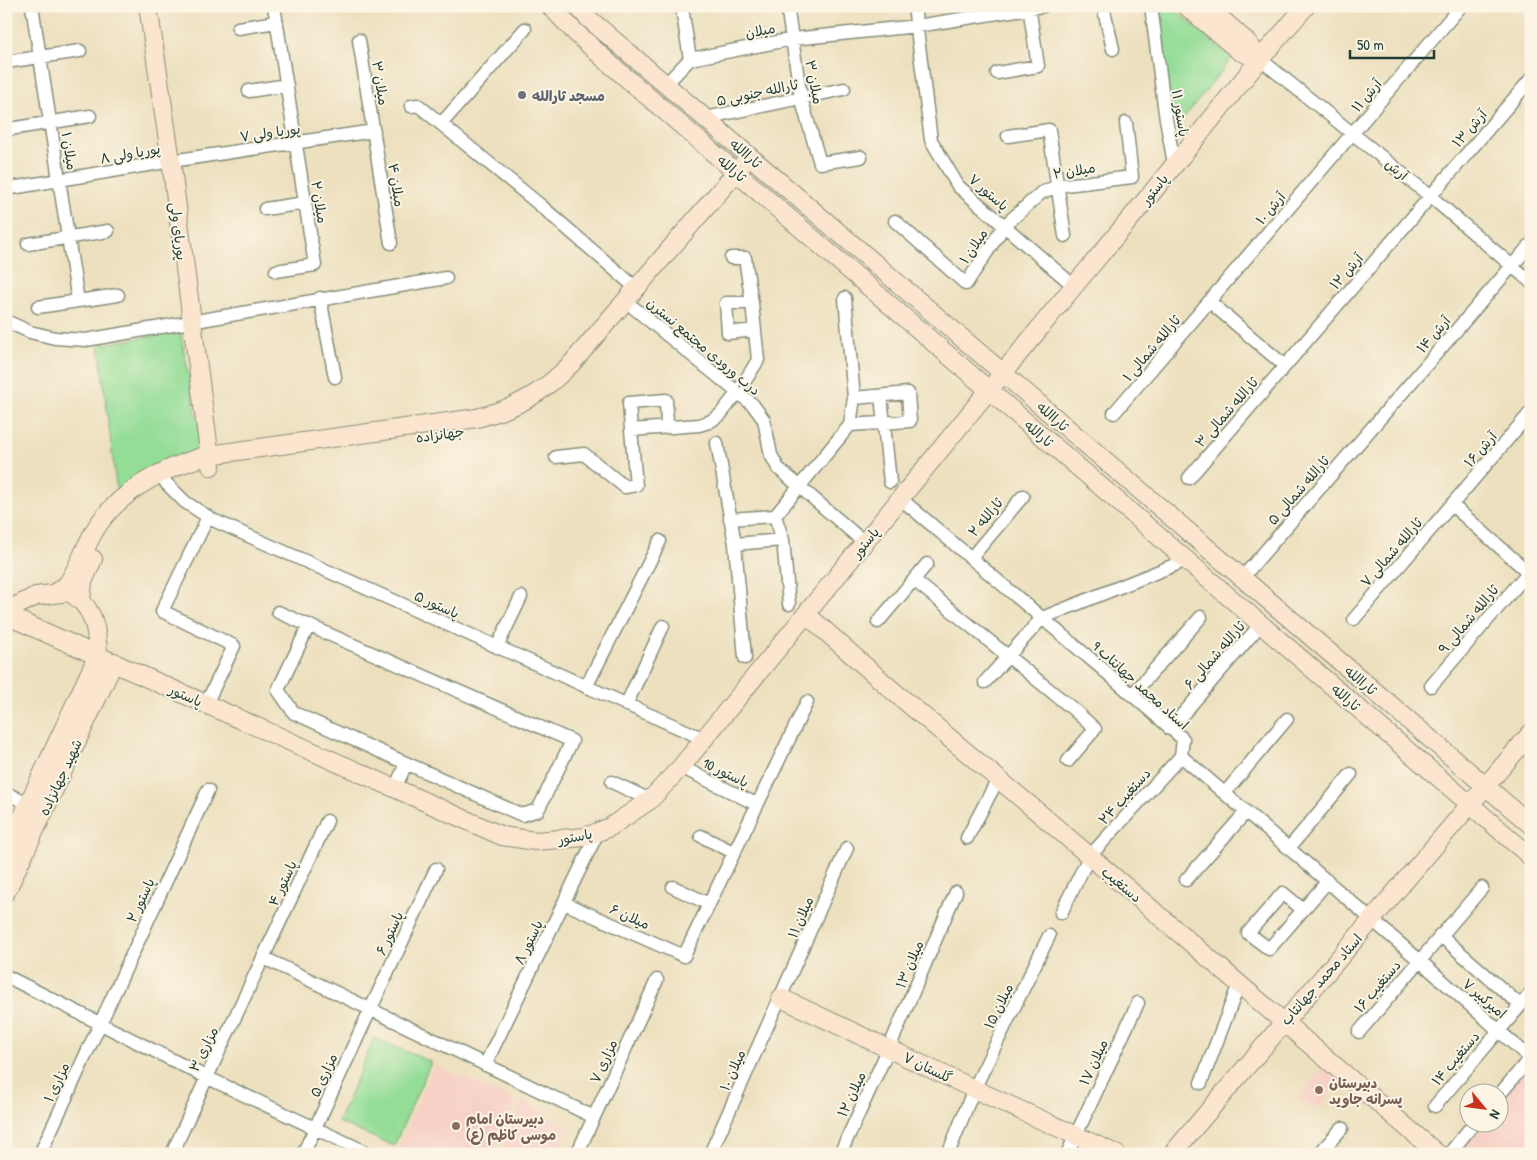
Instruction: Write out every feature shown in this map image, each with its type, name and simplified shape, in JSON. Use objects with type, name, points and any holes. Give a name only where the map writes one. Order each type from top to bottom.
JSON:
[{"type":"street","name":"میلان ۱","points":[[32,6],[78,301]]},
{"type":"street","name":"پوریای ولی","points":[[148,6],[171,161],[210,461]]},
{"type":"street","points":[[274,6],[296,143]]},
{"type":"street","name":"ثارالله","points":[[550,6],[582,38],[1531,857]]},
{"type":"street","name":"ثاراالله","points":[[577,6],[588,18],[1531,825]]},
{"type":"street","name":"میلان ۳","points":[[787,6],[802,98],[820,163],[861,157]]},
{"type":"street","name":"پاستور ۷","points":[[914,6],[931,140],[958,186],[1074,286]]},
{"type":"street","name":"میلان","points":[[690,59],[793,39],[916,26],[1043,6]]},
{"type":"street","points":[[1103,6],[1113,48]]},
{"type":"street","name":"پاستور ۱۱","points":[[1151,6],[1174,164]]},
{"type":"street","name":"آرش","points":[[1186,6],[1239,51],[1260,59]]},
{"type":"street","name":"آرش","points":[[1207,6],[1248,43],[1260,59],[1430,196],[1531,282]]},
{"type":"street","name":"پاستور","points":[[6,615],[502,836],[535,841],[585,837],[610,827],[650,800],[704,740],[1260,59],[1306,6]]},
{"type":"street","name":"آرش ۱۱","points":[[1353,134],[1461,6]]},
{"type":"street","points":[[666,84],[690,59],[682,8]]},
{"type":"street","points":[[997,73],[1038,66],[1029,8]]},
{"type":"street","points":[[238,28],[276,22]]},
{"type":"street","points":[[441,124],[526,30]]},
{"type":"street","name":"میلان ۳","points":[[359,40],[374,131]]},
{"type":"street","points":[[6,62],[80,51]]},
{"type":"street","name":"آرش ۱۳","points":[[1430,196],[1531,79]]},
{"type":"street","points":[[249,91],[286,85]]},
{"type":"street","name":"ثارالله جنوبی ۵","points":[[705,118],[844,89]]},
{"type":"street","name":"درب ورودی مجتمع نسترن","points":[[411,106],[418,105],[540,205],[753,405],[764,420],[771,455],[778,468],[864,543]]},
{"type":"street","points":[[10,129],[90,116]]},
{"type":"street","name":"میلان ۲","points":[[1004,226],[1041,193],[1057,186],[1132,177],[1126,123]]},
{"type":"street","points":[[1008,136],[1048,130],[1065,236]]},
{"type":"street","name":"پوریا ولی ۷","points":[[171,161],[374,131]]},
{"type":"street","name":"میلان ۴","points":[[374,131],[391,243]]},
{"type":"street","name":"آرش ۱۰","points":[[1210,302],[1353,134]]},
{"type":"street","name":"میلان ۲","points":[[276,271],[315,265],[296,143]]},
{"type":"street","name":"جهانزاده","points":[[53,594],[68,583],[98,526],[119,500],[144,482],[189,460],[210,461],[479,428],[513,418],[540,404],[563,388],[580,371],[638,297],[754,160]]},
{"type":"street","name":"پوریا ولی ۸","points":[[6,189],[171,161]]},
{"type":"street","name":"آرش ۱۲","points":[[1285,366],[1430,196]]},
{"type":"street","points":[[265,209],[305,202]]},
{"type":"street","name":"میلان ۱","points":[[894,222],[966,284],[1004,226]]},
{"type":"street","points":[[28,244],[108,232]]},
{"type":"street","name":"آرش ۱۴","points":[[1377,422],[1531,244]]},
{"type":"street","points":[[631,430],[709,422],[720,415],[738,392],[758,360],[745,258],[732,258]]},
{"type":"street","points":[[6,321],[30,332],[55,338],[86,340],[320,298],[446,278]]},
{"type":"street","points":[[38,307],[118,295]]},
{"type":"street","points":[[320,298],[334,377]]},
{"type":"street","points":[[730,519],[775,516],[850,425],[854,398],[845,298]]},
{"type":"street","points":[[1210,302],[1285,366]]},
{"type":"street","name":"ثارالله شمالی ۱","points":[[1114,414],[1210,302]]},
{"type":"street","points":[[752,303],[726,303],[728,333],[755,330]]},
{"type":"street","name":"ثارالله شمالی ۳","points":[[1189,478],[1285,366]]},
{"type":"street","points":[[850,425],[910,421],[908,394],[854,398]]},
{"type":"street","points":[[881,396],[890,482]]},
{"type":"street","points":[[556,458],[584,454],[625,487],[636,486],[629,403],[666,400],[668,427]]},
{"type":"street","name":"آرش ۱۶","points":[[1452,505],[1531,412]]},
{"type":"street","name":"ثارالله شمالی ۵","points":[[1242,578],[1377,422]]},
{"type":"street","points":[[717,443],[735,544],[745,658]]},
{"type":"street","name":"جهانزاده","points":[[81,600],[83,582],[101,541],[135,501],[146,493],[210,461]]},
{"type":"street","name":"پاستور ۵","points":[[166,483],[185,502],[208,517],[704,740]]},
{"type":"street","name":"ثارالله ۲","points":[[971,558],[1023,496]]},
{"type":"street","name":"استاد محمد جهانتاب 9","points":[[901,499],[1182,739],[1181,756]]},
{"type":"street","points":[[1452,505],[1529,570]]},
{"type":"street","name":"ثارالله شمالی ۷","points":[[1354,619],[1452,505]]},
{"type":"street","points":[[775,516],[782,540],[789,604]]},
{"type":"street","points":[[206,704],[234,646],[162,611],[208,517]]},
{"type":"street","points":[[735,544],[782,540]]},
{"type":"street","points":[[586,687],[660,541]]},
{"type":"street","points":[[985,682],[1042,618],[1187,560]]},
{"type":"street","points":[[878,622],[927,564]]},
{"type":"street","name":"ثارالله شمالی ۹","points":[[1431,686],[1529,570]]},
{"type":"street","points":[[914,580],[1095,729],[1068,760]]},
{"type":"street","points":[[6,611],[36,596],[69,592],[81,600],[92,617],[97,633],[98,655]]},
{"type":"street","points":[[497,647],[521,597]]},
{"type":"street","points":[[278,612],[309,625],[572,741],[538,810],[522,815],[294,714],[278,690],[309,625]]},
{"type":"street","name":"دستغیب","points":[[806,614],[892,690],[1090,856],[1438,1154]]},
{"type":"street","points":[[1132,695],[1201,617]]},
{"type":"street","name":"ثارالله شمالی ۶","points":[[1170,729],[1261,624]]},
{"type":"street","points":[[626,705],[663,626]]},
{"type":"street","name":"شهید جهانزاده","points":[[6,852],[98,655]]},
{"type":"street","name":"شهید جهانزاده","points":[[6,892],[114,662]]},
{"type":"street","points":[[673,888],[709,904],[806,702]]},
{"type":"street","points":[[1225,794],[1287,719]]},
{"type":"street","points":[[1485,786],[1531,734]]},
{"type":"street","points":[[1181,756],[1372,919]]},
{"type":"street","name":"دستغیب ۲۴","points":[[1061,912],[1090,856],[1181,756]]},
{"type":"street","points":[[395,788],[406,764]]},
{"type":"street","name":"پاستور 10","points":[[681,767],[756,804]]},
{"type":"street","points":[[1289,848],[1351,774]]},
{"type":"street","points":[[967,838],[998,779]]},
{"type":"street","points":[[612,782],[650,800]]},
{"type":"street","name":"استاد محمد جهانتاب","points":[[1172,1154],[1485,786]]},
{"type":"street","name":"پاستور ۲","points":[[100,1023],[208,790]]},
{"type":"street","points":[[6,793],[28,804]]},
{"type":"street","points":[[1186,880],[1246,812]]},
{"type":"street","name":"پاستور ۴","points":[[264,958],[327,821]]},
{"type":"street","name":"پاستور ۸","points":[[485,1065],[598,832]]},
{"type":"street","points":[[701,836],[733,852]]},
{"type":"street","name":"میلان ۱۱","points":[[781,998],[847,848]]},
{"type":"street","name":"پاستور ۶","points":[[370,1010],[436,869]]},
{"type":"street","points":[[1303,910],[1283,893],[1248,933],[1269,949],[1303,910],[1328,881]]},
{"type":"street","name":"دستغیب ۱۶","points":[[1359,1032],[1482,888]]},
{"type":"street","name":"میلان ۱۳","points":[[889,1048],[956,892]]},
{"type":"street","name":"میلان ۶","points":[[564,903],[684,956],[709,904]]},
{"type":"street","name":"امیرکبیر ۷","points":[[1372,919],[1530,1058]]},
{"type":"street","points":[[1440,935],[1520,1005]]},
{"type":"street","name":"میلان ۱۵","points":[[948,1154],[974,1089],[1049,936]]},
{"type":"street","points":[[264,958],[594,1117]]},
{"type":"street","name":"مزاری ۳","points":[[172,1154],[206,1077],[264,958]]},
{"type":"street","points":[[6,976],[206,1077],[370,1154]]},
{"type":"street","name":"مزاری ۷","points":[[577,1154],[657,980]]},
{"type":"street","points":[[1201,1083],[1240,984]]},
{"type":"street","name":"دستغیب ۱۴","points":[[1435,1106],[1531,993]]},
{"type":"street","name":"گلستان ۷","points":[[781,998],[1116,1154]]},
{"type":"street","name":"میلان ۱۰","points":[[710,1154],[781,998]]},
{"type":"street","name":"میلان ۱۷","points":[[1067,1154],[1138,1003]]},
{"type":"street","name":"مزاری ۵","points":[[304,1154],[370,1010]]},
{"type":"street","name":"مزاری ۱","points":[[40,1154],[100,1023]]},
{"type":"street","name":"میلان ۱۲","points":[[840,1154],[889,1048]]},
{"type":"street","points":[[1510,1082],[1530,1058]]},
{"type":"street","points":[[1319,1154],[1342,1128]]},
{"type":"street","points":[[1449,1154],[1467,1132]]},
{"type":"shaded area","name":"دبیرستان امام موسی کاظم (ع)","points":[[435,1064],[516,1101],[492,1154],[403,1154],[396,1151]]},
{"type":"shaded area","name":"دبیرستان پسرانه جاوید","points":[[1323,1067],[1340,1081],[1315,1110],[1298,1098]]},
{"type":"shaded area","points":[[1522,1073],[1531,1080],[1531,1154],[1461,1154],[1456,1150],[1472,1132],[1510,1132],[1510,1087]]},
{"type":"shaded area","points":[[522,1101],[570,1127],[557,1154],[499,1154]]},
{"type":"green space","points":[[1155,6],[1171,6],[1231,59],[1180,123],[1167,107]]},
{"type":"green space","points":[[180,331],[200,440],[194,451],[117,493],[99,345]]},
{"type":"green space","points":[[374,1038],[431,1062],[394,1146],[338,1122]]},
{"type":"place","name":"مسجد ثارالله","points":[[522,95]]},
{"type":"place","name":"دبیرستان پسرانه جاوید","points":[[1319,1090]]},
{"type":"place","name":"دبیرستان امام موسی کاظم (ع)","points":[[456,1126]]}]
